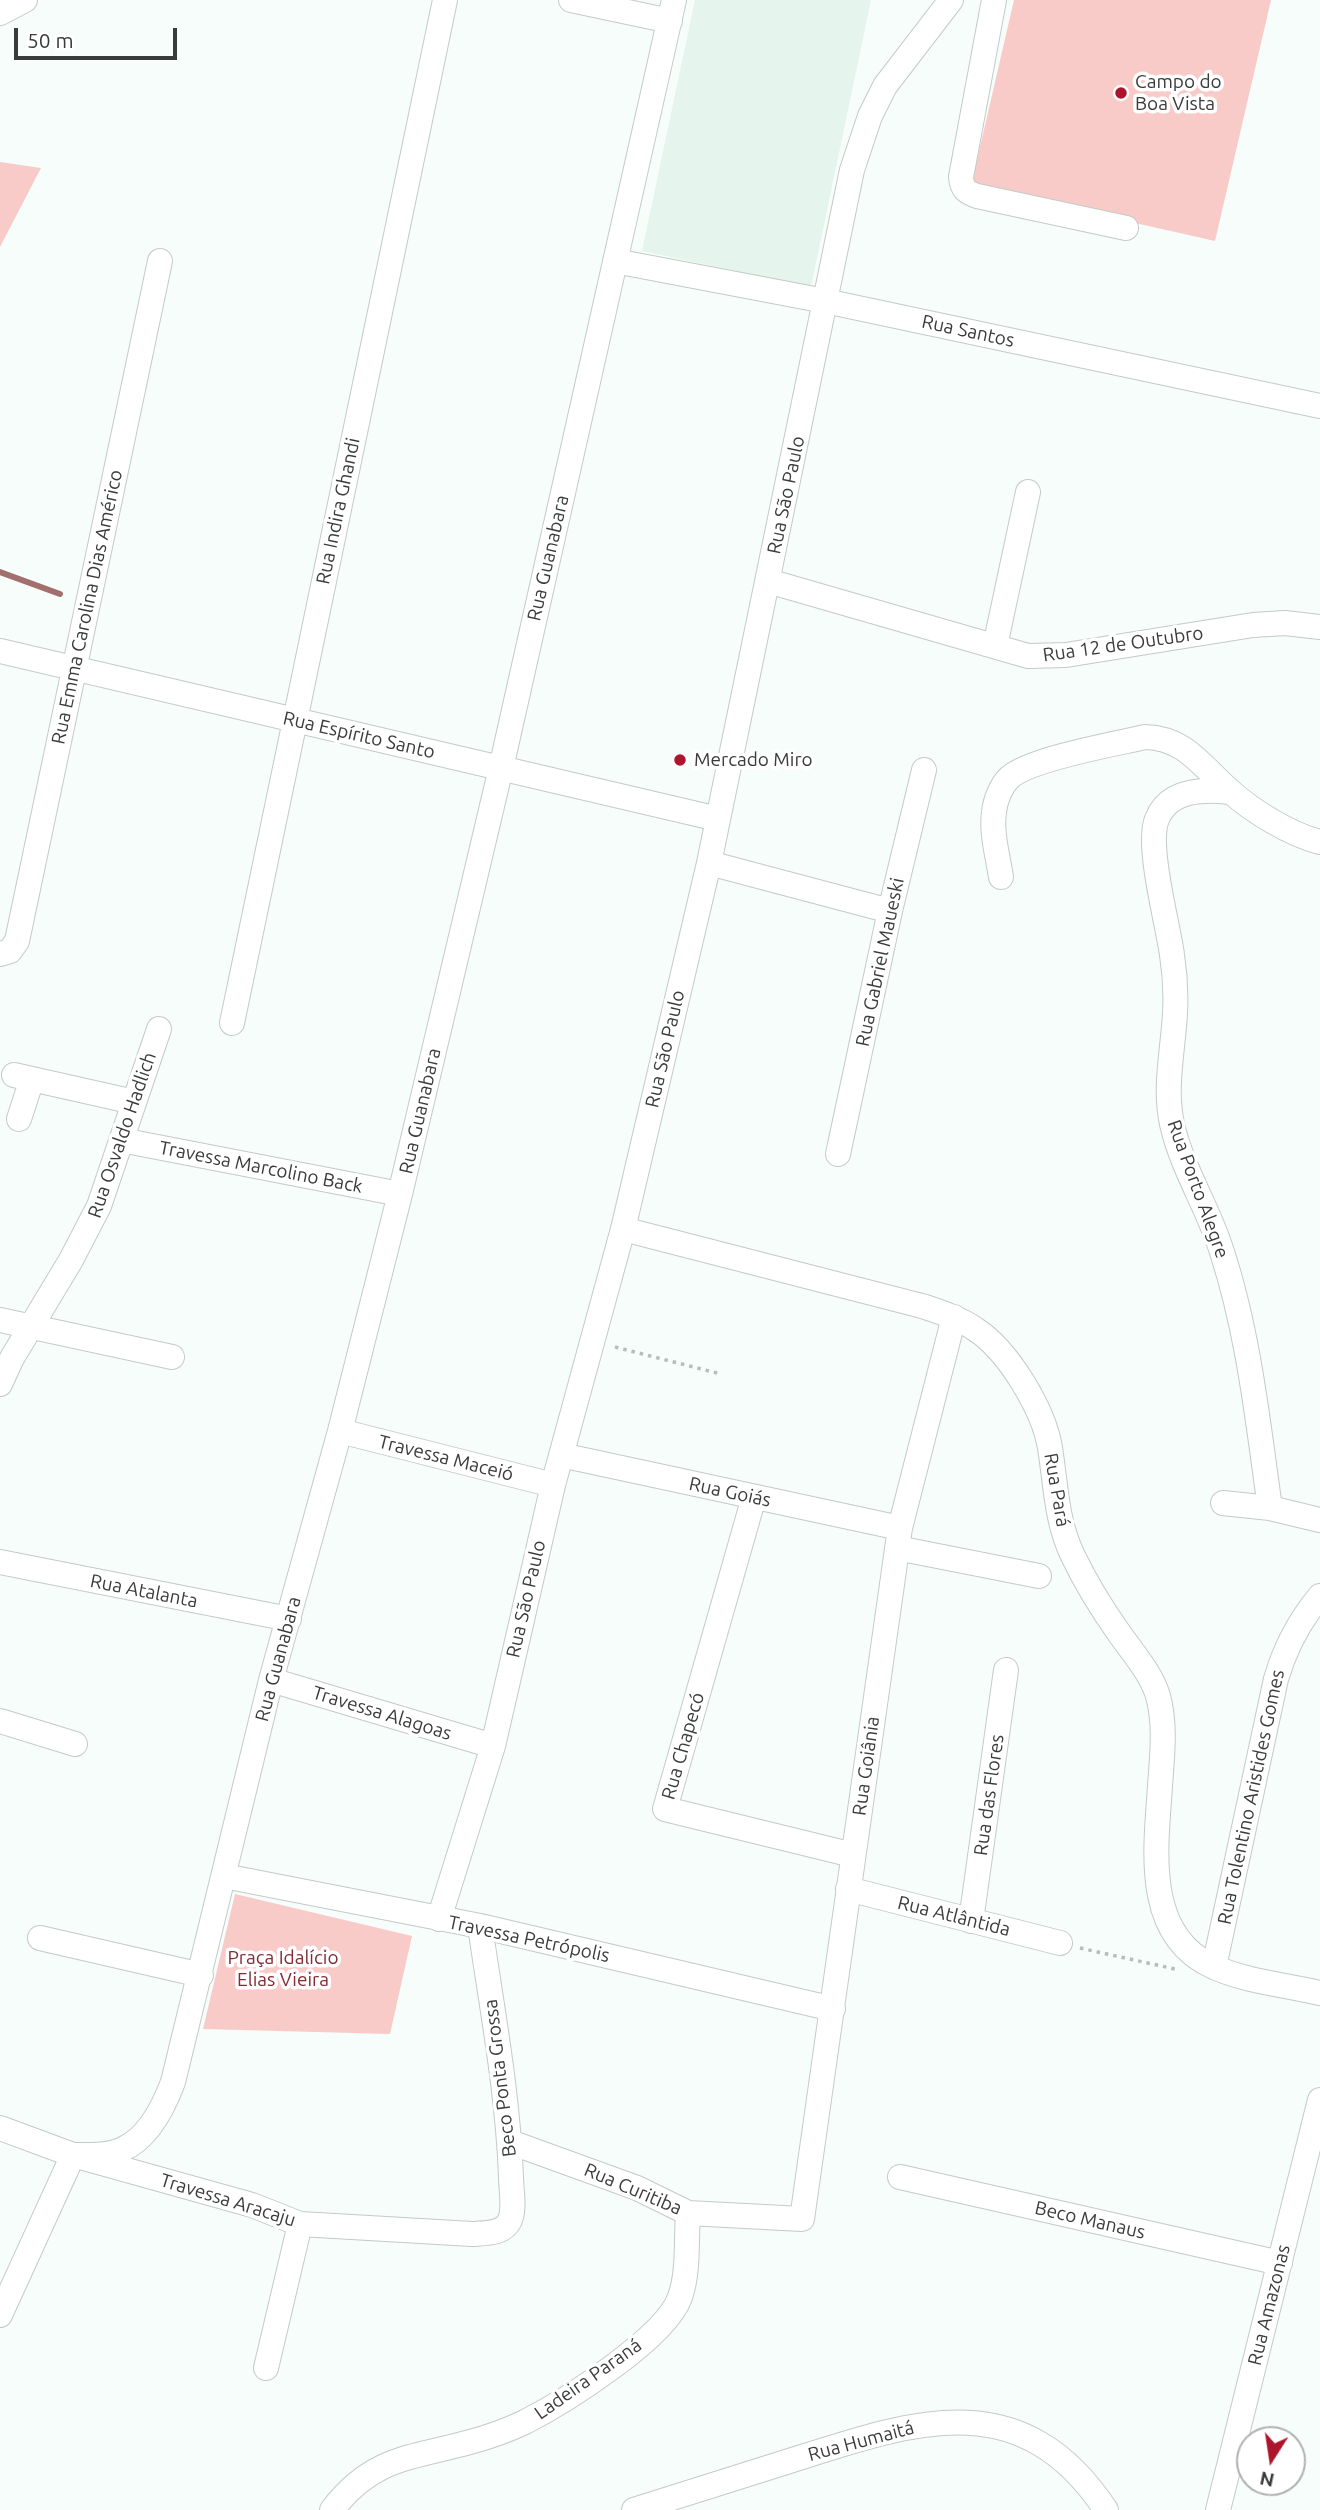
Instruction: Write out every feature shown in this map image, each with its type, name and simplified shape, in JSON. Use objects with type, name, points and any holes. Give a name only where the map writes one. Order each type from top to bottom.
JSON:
[{"type":"street","points":[[0,13],[26,0]]},
{"type":"street","name":"Rua Indira Ghandi","points":[[232,1023],[444,0]]},
{"type":"street","points":[[570,0],[672,10]]},
{"type":"street","name":"Rua São Paulo","points":[[439,1919],[492,1746],[553,1485],[623,1229],[709,863],[852,170],[870,116],[885,86],[951,0]]},
{"type":"street","points":[[994,0],[961,186],[977,196],[1126,228]]},
{"type":"street","name":"Rua Guanabara","points":[[73,2155],[106,2154],[125,2149],[155,2119],[173,2082],[271,1680],[340,1431],[400,1194],[501,768],[672,10]]},
{"type":"street","name":"Rua Emma Carolina Dias Américo","points":[[5,952],[17,941],[160,261]]},
{"type":"street","name":"Rua Santos","points":[[615,261],[825,301],[1320,406]]},
{"type":"street","points":[[995,646],[1028,492]]},
{"type":"street","name":"Rua 12 de Outubro","points":[[768,581],[1028,656],[1045,657],[1253,625],[1286,623],[1320,627]]},
{"type":"street","name":"Rua Espírito Santo","points":[[0,651],[718,819]]},
{"type":"street","points":[[1002,877],[993,813],[999,792],[1009,778],[1025,768],[1145,737],[1161,737],[1175,743],[1230,792],[1283,826],[1320,842]]},
{"type":"street","name":"Rua Gabriel Maueski","points":[[838,1154],[890,911],[924,770]]},
{"type":"street","name":"Rua Porto Alegre","points":[[1230,792],[1205,789],[1189,792],[1173,799],[1162,808],[1156,821],[1156,859],[1175,983],[1168,1101],[1180,1150],[1209,1215],[1233,1289],[1253,1393],[1270,1508]]},
{"type":"street","points":[[709,863],[890,911]]},
{"type":"street","name":"Rua Osvaldo Hadlich","points":[[0,1384],[12,1358],[88,1230],[99,1206],[159,1030]]},
{"type":"street","points":[[19,1119],[23,1077],[134,1102]]},
{"type":"street","name":"Travessa Marcolino Back","points":[[121,1140],[400,1194]]},
{"type":"street","name":"Rua Pará","points":[[623,1229],[877,1293],[954,1317],[977,1330],[1000,1353],[1031,1398],[1044,1425],[1050,1446],[1056,1500],[1072,1555],[1109,1618],[1150,1677],[1158,1697],[1162,1753],[1156,1863],[1158,1893],[1167,1917],[1179,1939],[1196,1958],[1214,1967],[1233,1974],[1320,1993]]},
{"type":"street","name":"Rua Goiânia","points":[[802,2219],[898,1538],[954,1317]]},
{"type":"street","points":[[0,1321],[172,1357]]},
{"type":"street","name":"Travessa Maceió","points":[[340,1431],[553,1485]]},
{"type":"street","name":"Rua Goiás","points":[[561,1455],[754,1497],[1039,1576]]},
{"type":"street","name":"Rua Chapecó","points":[[754,1497],[665,1809],[853,1855]]},
{"type":"street","points":[[1223,1503],[1270,1508],[1320,1520]]},
{"type":"street","name":"Rua Atalanta","points":[[0,1562],[289,1619]]},
{"type":"street","name":"Rua Tolentino Aristides Gomes","points":[[1214,1967],[1276,1679],[1292,1636],[1306,1612],[1320,1596]]},
{"type":"street","name":"Rua das Flores","points":[[971,1921],[1006,1670]]},
{"type":"street","name":"Travessa Alagoas","points":[[271,1680],[492,1746]]},
{"type":"street","points":[[0,1721],[75,1744]]},
{"type":"street","name":"Travessa Petrópolis","points":[[224,1876],[480,1926],[833,2009]]},
{"type":"street","name":"Rua Atlântida","points":[[848,1889],[1060,1943]]},
{"type":"street","name":"Beco Ponta Grossa","points":[[480,1926],[510,2142],[512,2205],[510,2219],[504,2228]]},
{"type":"street","points":[[40,1938],[201,1975]]},
{"type":"street","name":"Rua Amazonas","points":[[1218,2510],[1320,2100]]},
{"type":"street","name":"Travessa Aracaju","points":[[0,2128],[73,2155],[275,2212],[300,2224],[472,2234],[504,2228]]},
{"type":"street","name":"Rua Curitiba","points":[[510,2142],[625,2183],[688,2213],[802,2219]]},
{"type":"street","points":[[0,2315],[73,2155]]},
{"type":"street","name":"Beco Manaus","points":[[900,2177],[1280,2263]]},
{"type":"street","name":"Ladeira Paraná","points":[[332,2510],[361,2479],[381,2466],[471,2442],[523,2423],[568,2397],[638,2346],[661,2326],[674,2311],[681,2297],[688,2213]]},
{"type":"street","points":[[266,2368],[300,2224]]},
{"type":"street","name":"Rua Humaitá","points":[[634,2510],[874,2434],[915,2425],[960,2421],[991,2424],[1023,2435],[1053,2452],[1106,2510]]},
{"type":"path","points":[[592,1341],[721,1374]]},
{"type":"path","points":[[1060,1943],[1195,1974],[1214,1967]]},
{"type":"shaded area","points":[[695,0],[871,0],[811,287],[642,251]]},
{"type":"green space","name":"Campo do Boa Vista","points":[[1014,0],[1271,0],[1215,241],[971,186]]},
{"type":"green space","points":[[0,162],[41,168],[0,247]]},
{"type":"green space","name":"Praça Idalício Elias Vieira","points":[[235,1894],[412,1936],[390,2034],[203,2029]]},
{"type":"waterway","points":[[0,572],[60,594]]},
{"type":"place","name":"Campo do Boa Vista","points":[[1121,93]]},
{"type":"place","name":"Mercado Miro","points":[[680,760]]}]
